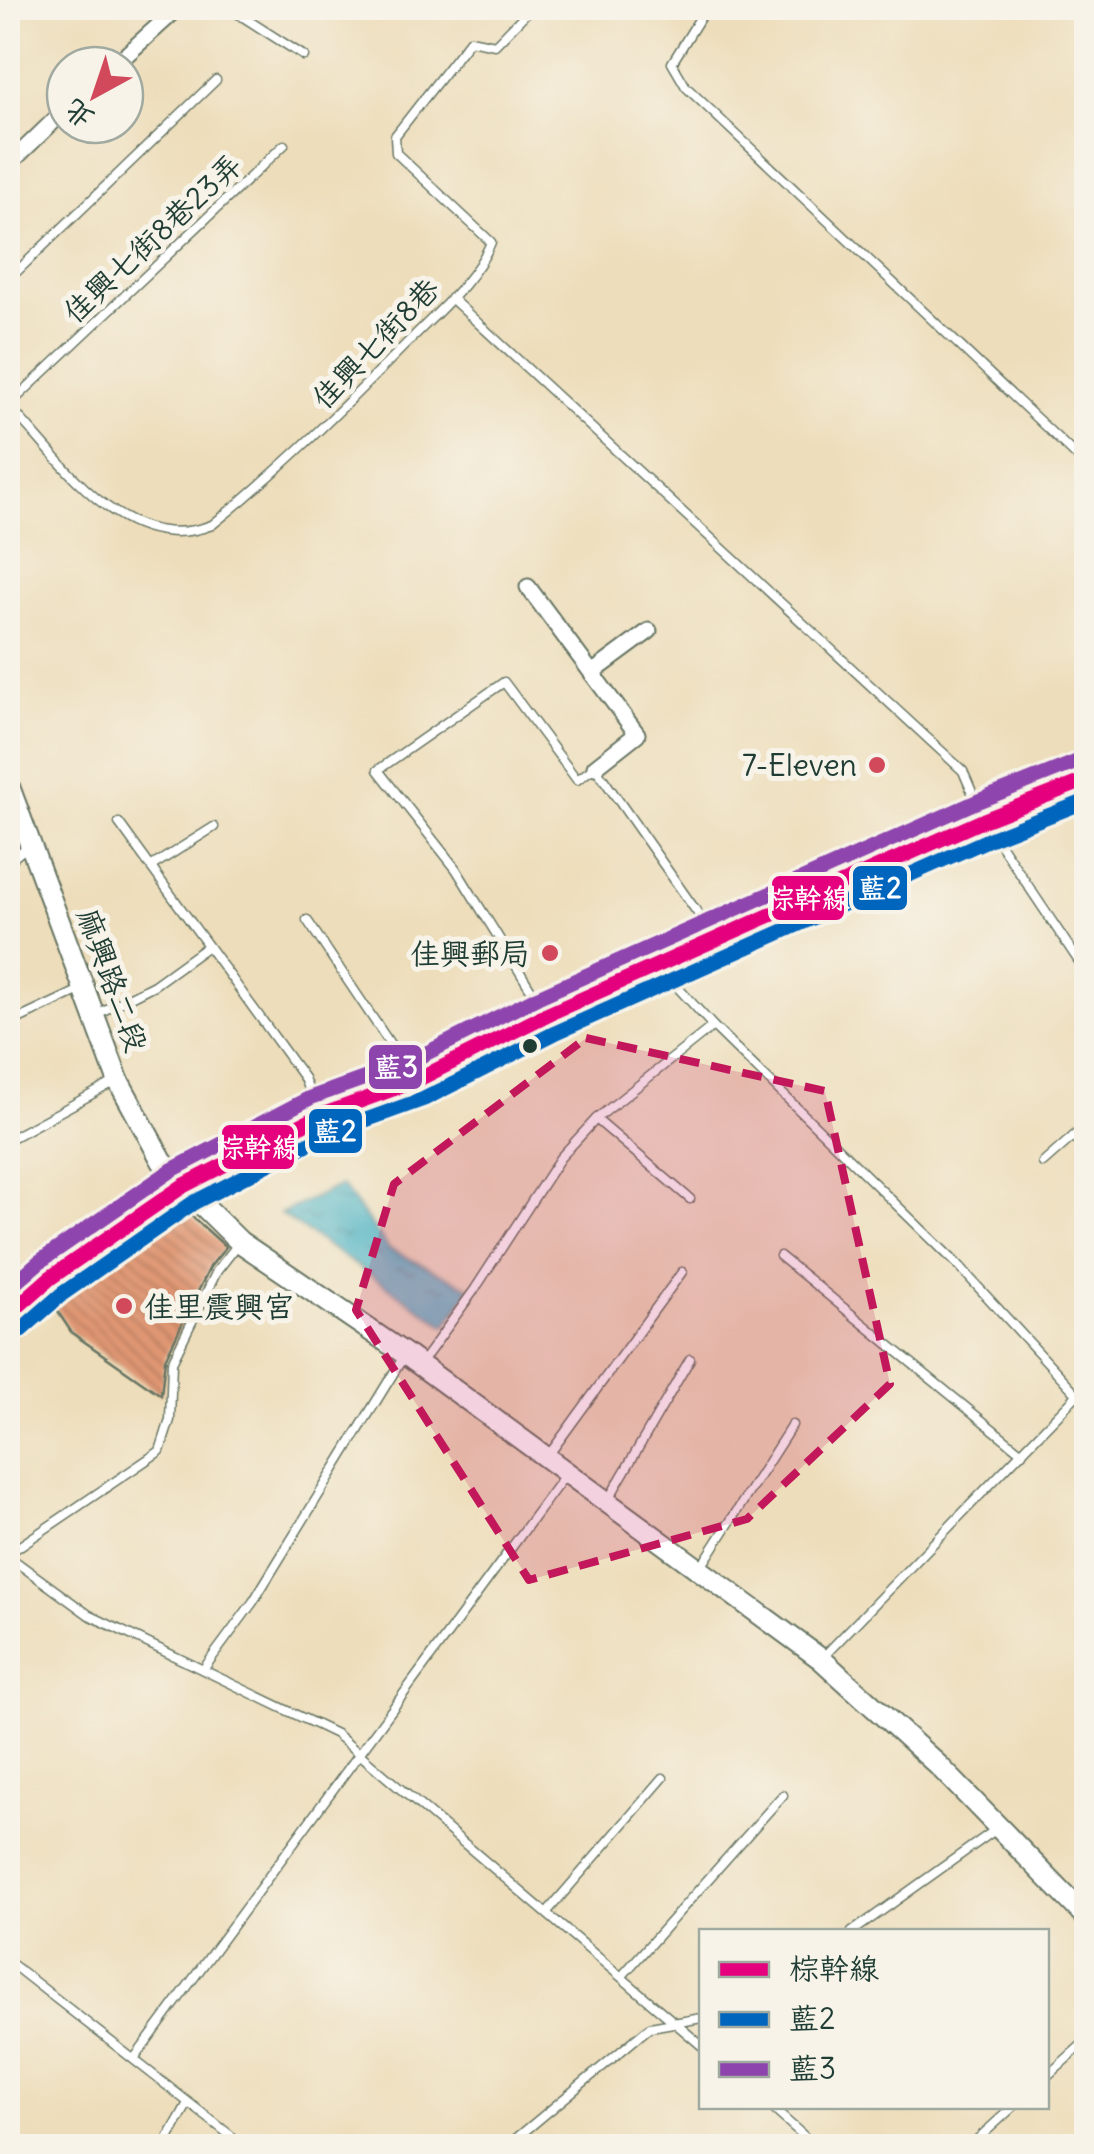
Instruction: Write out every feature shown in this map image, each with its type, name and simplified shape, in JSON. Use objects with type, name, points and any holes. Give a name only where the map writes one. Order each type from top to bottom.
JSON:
[{"type":"main road","points":[[8,1315],[50,1278],[182,1186],[319,1116],[415,1080],[546,1015],[984,820],[1086,780]]},
{"type":"street","points":[[137,45],[177,8]]},
{"type":"street","points":[[8,165],[45,129]]},
{"type":"street","points":[[528,587],[637,734],[595,767]]},
{"type":"street","points":[[592,673],[649,630]]},
{"type":"street","name":"麻興路二段","points":[[8,784],[118,1080],[162,1161],[182,1186],[240,1242],[412,1360],[821,1660],[939,1766],[1086,1917]]},
{"type":"lane","points":[[229,8],[304,56]]},
{"type":"lane","name":"佳興七街8巷","points":[[8,406],[126,522],[164,535],[190,533],[212,525],[329,423],[451,298],[491,242],[396,153],[395,136],[470,40],[495,45],[531,8]]},
{"type":"lane","points":[[706,8],[676,51],[672,63],[676,75],[1086,466]]},
{"type":"lane","points":[[8,280],[216,80]]},
{"type":"lane","name":"佳興七街8巷23弄","points":[[8,406],[284,145]]},
{"type":"lane","points":[[451,298],[963,772],[984,820],[1086,972]]},
{"type":"lane","points":[[546,1015],[456,869],[378,770],[504,682],[577,780],[595,767],[717,940]]},
{"type":"lane","points":[[119,822],[304,1078],[319,1116]]},
{"type":"lane","points":[[152,866],[214,828]]},
{"type":"lane","points":[[8,862],[30,844]]},
{"type":"lane","points":[[307,920],[415,1080]]},
{"type":"lane","points":[[94,1016],[154,985],[208,946]]},
{"type":"lane","points":[[658,966],[713,1026],[955,1262],[1086,1404]]},
{"type":"lane","points":[[8,1024],[85,988]]},
{"type":"lane","points":[[205,1667],[253,1602],[412,1360],[476,1288],[530,1200],[596,1118],[713,1026]]},
{"type":"lane","points":[[8,1140],[118,1080]]},
{"type":"lane","points":[[596,1118],[690,1199]]},
{"type":"lane","points":[[1044,1163],[1086,1126]]},
{"type":"lane","points":[[240,1242],[217,1271],[172,1362],[170,1420],[160,1451],[8,1555],[89,1615],[205,1667],[336,1734],[362,1752],[699,2043]]},
{"type":"lane","points":[[780,1256],[1022,1454]]},
{"type":"lane","points":[[546,1460],[682,1272]]},
{"type":"lane","points":[[606,1504],[690,1360]]},
{"type":"lane","points":[[821,1660],[1077,1394]]},
{"type":"lane","points":[[698,1571],[792,1425]]},
{"type":"lane","points":[[134,2059],[565,1474]]},
{"type":"lane","points":[[547,1912],[663,1778]]},
{"type":"lane","points":[[622,1976],[783,1795]]},
{"type":"lane","points":[[856,1929],[998,1828]]},
{"type":"lane","points":[[8,1961],[244,2146]]},
{"type":"lane","points":[[507,2146],[650,2027],[699,2019]]},
{"type":"lane","points":[[1049,2074],[1086,2041]]},
{"type":"lane","points":[[164,2146],[188,2103]]},
{"type":"lane","points":[[773,2109],[814,2146]]},
{"type":"lane","points":[[970,2146],[1011,2109]]},
{"type":"highlighted area","points":[[586,1038],[825,1091],[890,1384],[747,1519],[529,1580],[356,1310],[394,1184]]},
{"type":"water","points":[[341,1185],[389,1249],[471,1288],[446,1326],[280,1214]]},
{"type":"building","name":"佳里震興宮","points":[[189,1214],[226,1247],[210,1267],[165,1359],[161,1395],[72,1333],[50,1300]]},
{"type":"transit line","name":"藍3","points":[[8,1289],[39,1262],[172,1170],[310,1098],[407,1063],[538,997],[976,802],[1079,761]]},
{"type":"transit line","name":"棕幹線","points":[[8,1315],[50,1278],[183,1186],[319,1116],[415,1081],[546,1015],[984,820],[1086,780]]},
{"type":"transit line","name":"藍2","points":[[21,1330],[62,1294],[193,1203],[327,1134],[424,1099],[555,1033],[992,838],[1086,801]]},
{"type":"place","name":"7-Eleven","points":[[877,765]]},
{"type":"place","name":"佳興郵局","points":[[550,953]]},
{"type":"place","name":"佳里震興宮","points":[[124,1306]]}]
